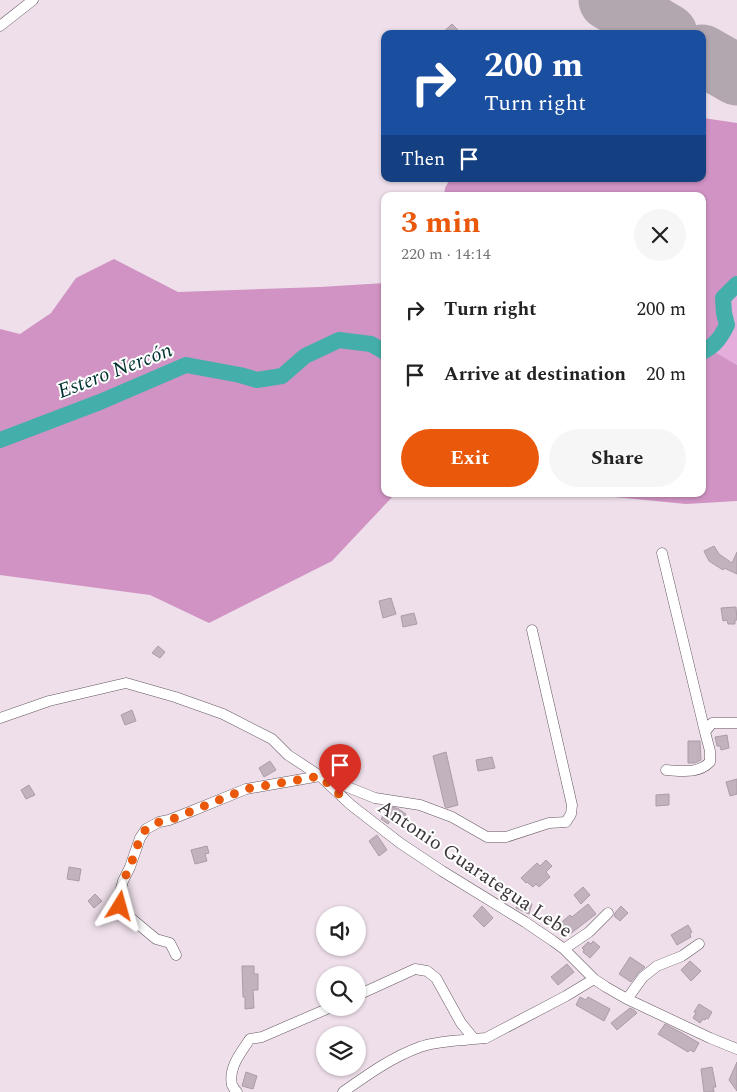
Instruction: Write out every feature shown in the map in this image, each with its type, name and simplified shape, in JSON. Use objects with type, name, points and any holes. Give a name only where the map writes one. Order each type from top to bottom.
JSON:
[{"type":"street","points":[[0,26],[33,0]]},
{"type":"street","points":[[662,553],[710,751],[710,762],[705,767],[692,772],[666,770]]},
{"type":"street","points":[[176,956],[170,943],[156,939],[126,914],[120,906],[119,896],[123,881],[140,838],[146,829],[159,822],[170,820],[246,789],[320,776],[376,798],[420,805],[452,817],[487,837],[506,837],[549,823],[566,822],[572,814],[572,805],[532,630]]},
{"type":"street","name":"Antonio Guarategua Lebe","points":[[0,718],[49,701],[126,683],[175,697],[222,714],[272,740],[288,755],[320,776],[351,805],[400,843],[525,922],[564,949],[594,979],[627,999],[737,1049]]},
{"type":"street","points":[[705,732],[712,723],[737,723]]},
{"type":"street","points":[[564,949],[589,932],[608,913]]},
{"type":"street","points":[[627,999],[643,977],[657,966],[682,956],[699,944]]},
{"type":"street","points":[[366,991],[415,969],[427,971],[436,978],[461,1023],[474,1039]]},
{"type":"street","points":[[343,1092],[392,1060],[421,1047],[440,1042],[486,1038],[594,979]]},
{"type":"street","points":[[236,1092],[232,1085],[235,1061],[250,1039],[262,1037],[316,1014]]},
{"type":"shaded area","points":[[706,118],[737,123],[737,284],[734,286],[710,349],[737,365],[737,501],[686,504],[615,497],[706,497],[706,192],[444,192],[448,182],[706,182]]},
{"type":"shaded area","points":[[114,259],[178,292],[381,283],[381,497],[392,497],[332,561],[209,623],[150,595],[0,575],[0,329],[20,334],[51,313],[76,278]]},
{"type":"shaded area","points":[[737,284],[737,365],[710,349],[734,286]]},
{"type":"building","points":[[452,24],[458,30],[445,30]]},
{"type":"building","points":[[714,546],[719,554],[732,563],[737,552],[737,574],[724,568],[723,570],[709,561],[704,551]]},
{"type":"building","points":[[391,598],[396,614],[383,618],[379,601]]},
{"type":"building","points":[[736,607],[737,620],[735,620],[735,624],[728,624],[727,620],[723,621],[721,608]]},
{"type":"building","points":[[414,613],[417,624],[403,627],[401,616]]},
{"type":"building","points":[[158,646],[165,652],[160,658],[152,653]]},
{"type":"building","points":[[132,710],[136,721],[125,725],[121,715]]},
{"type":"building","points":[[727,735],[729,748],[721,750],[720,746],[717,746],[715,737]]},
{"type":"building","points":[[688,741],[700,741],[701,760],[695,763],[688,763]]},
{"type":"building","points":[[446,752],[458,805],[447,808],[445,807],[433,756]]},
{"type":"building","points":[[492,757],[495,768],[478,771],[476,760]]},
{"type":"building","points":[[270,761],[276,770],[264,777],[259,768]]},
{"type":"building","points":[[737,779],[737,794],[730,796],[726,782]]},
{"type":"building","points":[[29,785],[35,795],[26,799],[21,790]]},
{"type":"building","points":[[669,794],[669,805],[656,806],[656,795]]},
{"type":"building","points":[[388,807],[397,808],[406,814],[400,823],[392,818],[388,824],[381,819]]},
{"type":"building","points":[[377,835],[387,850],[379,856],[369,841]]},
{"type":"building","points":[[207,846],[209,853],[205,854],[207,861],[195,864],[191,850]]},
{"type":"building","points":[[546,860],[552,866],[546,872],[550,877],[539,887],[536,884],[533,887],[521,878],[537,863],[540,866]]},
{"type":"building","points":[[69,867],[81,869],[79,881],[67,879]]},
{"type":"building","points":[[583,887],[590,895],[581,904],[574,895]]},
{"type":"building","points":[[95,894],[102,901],[94,908],[88,901]]},
{"type":"building","points":[[519,900],[532,904],[529,914],[516,908]]},
{"type":"building","points":[[588,904],[596,914],[565,938],[556,927],[570,915],[572,917]]},
{"type":"building","points":[[482,906],[493,918],[484,927],[473,916]]},
{"type":"building","points":[[621,906],[628,913],[620,921],[614,916]]},
{"type":"building","points":[[688,925],[692,932],[690,934],[691,937],[677,945],[671,935]]},
{"type":"building","points":[[593,941],[600,947],[590,958],[583,952],[582,948],[588,942],[591,944]]},
{"type":"building","points":[[630,957],[645,967],[631,982],[619,974]]},
{"type":"building","points":[[690,961],[701,971],[691,981],[681,970]]},
{"type":"building","points":[[567,964],[574,972],[558,985],[551,977]]},
{"type":"building","points":[[242,966],[254,966],[254,974],[258,974],[258,990],[253,990],[254,1008],[245,1009]]},
{"type":"building","points":[[580,997],[586,1000],[588,997],[610,1009],[604,1021],[576,1005]]},
{"type":"building","points":[[699,1004],[712,1012],[708,1019],[703,1019],[700,1023],[693,1018]]},
{"type":"building","points":[[630,1008],[637,1013],[617,1030],[611,1023]]},
{"type":"building","points":[[665,1024],[699,1043],[694,1052],[690,1050],[688,1052],[658,1034]]},
{"type":"building","points":[[737,1062],[737,1091],[729,1080]]},
{"type":"building","points":[[712,1067],[716,1087],[713,1087],[714,1092],[704,1092],[701,1069]]},
{"type":"building","points":[[246,1072],[257,1076],[253,1089],[242,1086]]},
{"type":"waterway","name":"Estero Nercón","points":[[706,350],[717,341],[727,325],[723,298],[737,284]]},
{"type":"waterway","name":"Estero Nercón","points":[[0,440],[100,402],[186,365],[257,380],[282,376],[305,356],[339,340],[371,344],[381,350]]},
{"type":"runway","points":[[609,0],[660,30]]},
{"type":"runway","points":[[706,57],[737,75]]},
{"type":"route","points":[[120,906],[119,896],[123,881],[140,838],[146,829],[159,822],[170,820],[246,789],[320,776],[340,795]]}]
